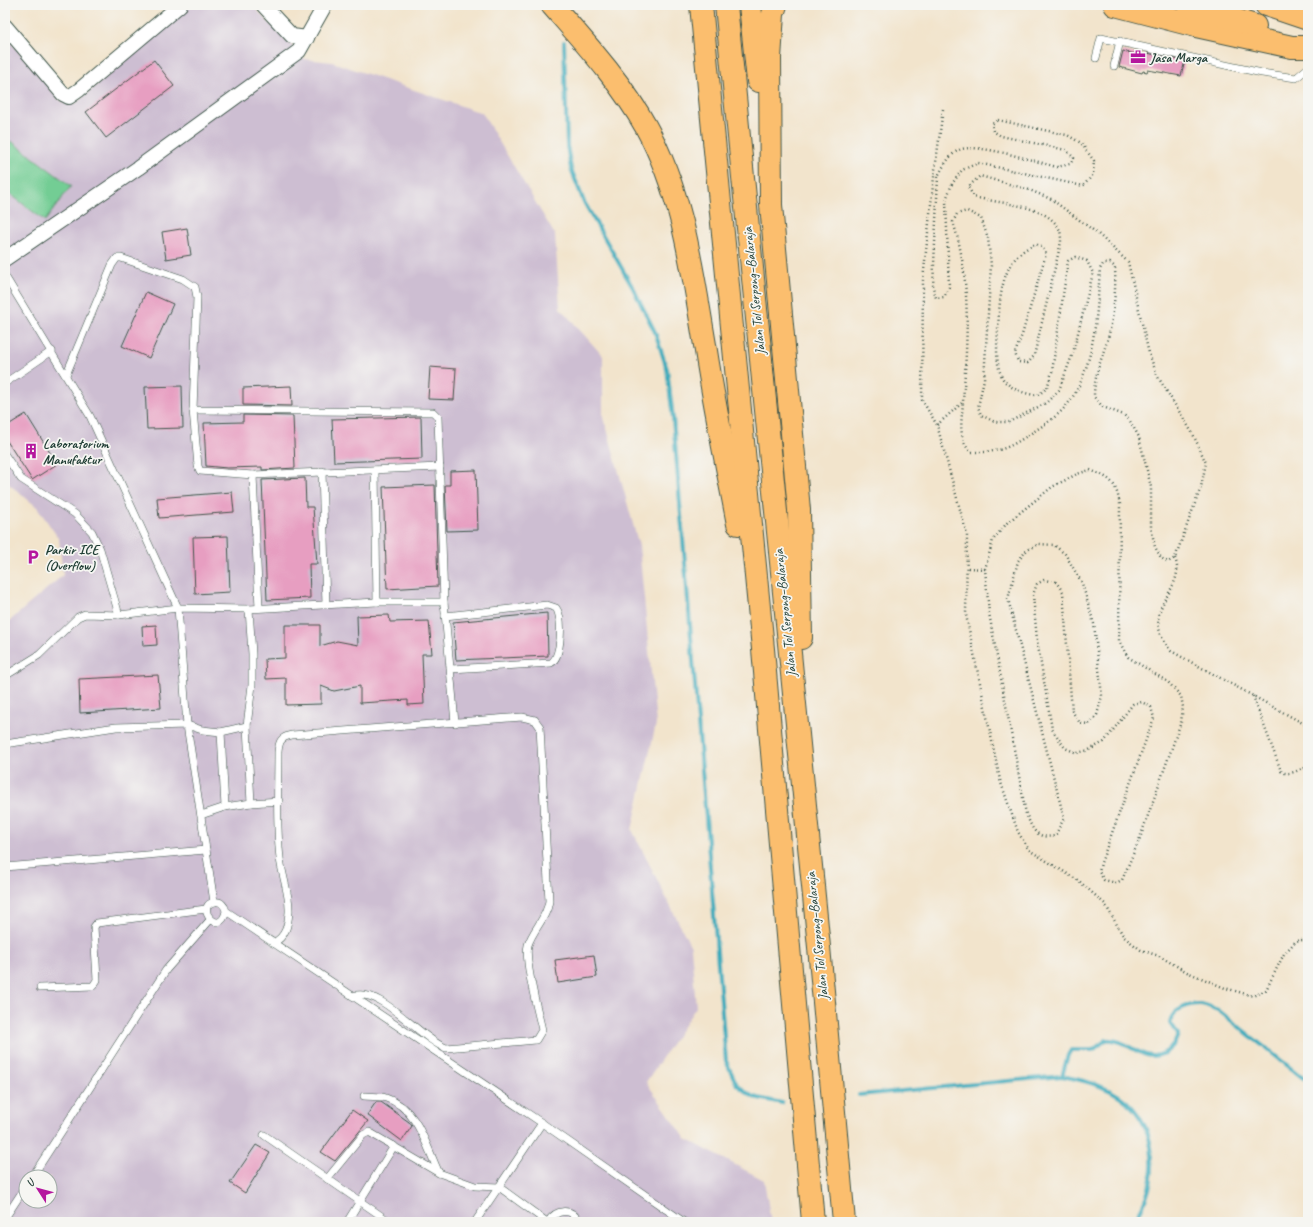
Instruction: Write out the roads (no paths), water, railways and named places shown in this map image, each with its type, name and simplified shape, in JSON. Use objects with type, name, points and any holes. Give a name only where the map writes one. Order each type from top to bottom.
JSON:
[{"type":"main road","points":[[552,5],[616,80],[647,128],[672,185],[687,239],[716,411],[763,649]]},
{"type":"main road","name":"Jalan Tol Serpong–Balaraja","points":[[701,5],[763,649],[813,1222]]},
{"type":"main road","name":"Jalan Tol Serpong–Balaraja","points":[[726,5],[819,947],[844,1222]]},
{"type":"main road","points":[[750,5],[799,510],[802,786]]},
{"type":"main road","points":[[770,205],[770,58],[773,14],[776,5]]},
{"type":"main road","points":[[1115,5],[1196,26],[1292,47],[1308,47]]},
{"type":"main road","points":[[1188,5],[1308,42]]},
{"type":"main road","points":[[1266,5],[1308,19]]},
{"type":"street","points":[[5,26],[63,94],[69,97],[80,90],[180,5]]},
{"type":"street","points":[[263,5],[292,36],[307,38]]},
{"type":"street","points":[[5,259],[138,168],[299,51],[325,5]]},
{"type":"lane","points":[[1096,58],[1101,38],[1282,76],[1296,78],[1308,68]]},
{"type":"lane","points":[[1114,66],[1120,41]]},
{"type":"lane","points":[[66,375],[112,265],[118,258],[126,258],[183,278],[195,287],[197,297],[193,410],[198,466],[200,471],[253,475],[440,466]]},
{"type":"lane","points":[[5,276],[52,351],[90,416],[178,608],[187,725],[214,902]]},
{"type":"lane","points":[[5,383],[52,351]]},
{"type":"lane","points":[[193,410],[433,412],[438,417],[444,602],[455,723]]},
{"type":"lane","points":[[5,455],[21,479],[75,514],[92,532],[100,549],[119,615]]},
{"type":"lane","points":[[375,470],[377,602]]},
{"type":"lane","points":[[322,471],[326,605]]},
{"type":"lane","points":[[253,475],[259,608]]},
{"type":"lane","points":[[5,676],[39,654],[78,617],[85,614],[119,615],[178,608],[249,609],[377,602],[444,602]]},
{"type":"lane","points":[[446,616],[547,605],[556,608],[559,616],[560,639],[558,653],[556,659],[551,663],[451,669]]},
{"type":"lane","points":[[249,609],[252,685],[248,726],[251,803]]},
{"type":"lane","points":[[273,942],[282,937],[286,932],[289,912],[280,860],[277,825],[279,801],[278,745],[280,740],[285,736],[522,717],[535,720],[540,727],[549,901],[545,914],[530,939],[527,953],[542,1030],[541,1034],[536,1040],[446,1048],[382,1002],[360,993],[353,996]]},
{"type":"lane","points":[[5,744],[116,727],[187,725],[202,730],[221,732],[248,726]]},
{"type":"lane","points":[[221,732],[225,807]]},
{"type":"lane","points":[[201,816],[225,807],[279,801]]},
{"type":"lane","points":[[5,867],[206,850]]},
{"type":"lane","points":[[226,911],[225,916],[221,920],[215,922],[210,920],[206,910],[209,905],[214,902],[220,902],[226,911],[542,1123],[684,1222]]},
{"type":"lane","points":[[40,988],[95,985],[97,980],[94,928],[97,923],[206,910]]},
{"type":"lane","points":[[37,1169],[166,970],[210,920]]},
{"type":"lane","points":[[364,1096],[385,1098],[396,1102],[412,1116],[421,1132],[439,1173]]},
{"type":"lane","points":[[475,1222],[542,1123]]},
{"type":"lane","points":[[327,1179],[366,1133],[372,1134],[439,1173],[475,1186],[499,1187],[539,1220],[548,1222],[552,1215],[560,1211],[569,1212],[576,1216],[579,1222]]},
{"type":"lane","points":[[264,1135],[390,1222]]},
{"type":"lane","points":[[347,1222],[394,1146]]},
{"type":"lane","points":[[5,1218],[18,1198]]},
{"type":"waterway","points":[[564,42],[567,146],[571,169],[584,202],[633,288],[655,332],[667,369],[673,418],[726,1061],[737,1085],[753,1097],[782,1103]]},
{"type":"waterway","points":[[1062,1076],[1071,1050],[1093,1050],[1106,1040],[1121,1042],[1149,1056],[1157,1056],[1164,1053],[1173,1045],[1178,1034],[1170,1022],[1171,1018],[1181,1008],[1200,1004],[1218,1010],[1308,1082]]},
{"type":"waterway","points":[[859,1095],[1062,1076],[1081,1080],[1110,1090],[1126,1101],[1142,1120],[1148,1134],[1151,1149],[1151,1180],[1147,1195],[1133,1222]]},
{"type":"place","name":"Jasa Marga","points":[[1138,57]]},
{"type":"place","name":"Laboratorium Manufaktur","points":[[31,451]]},
{"type":"place","name":"Parkir ICE (Overflow)","points":[[33,557]]}]
